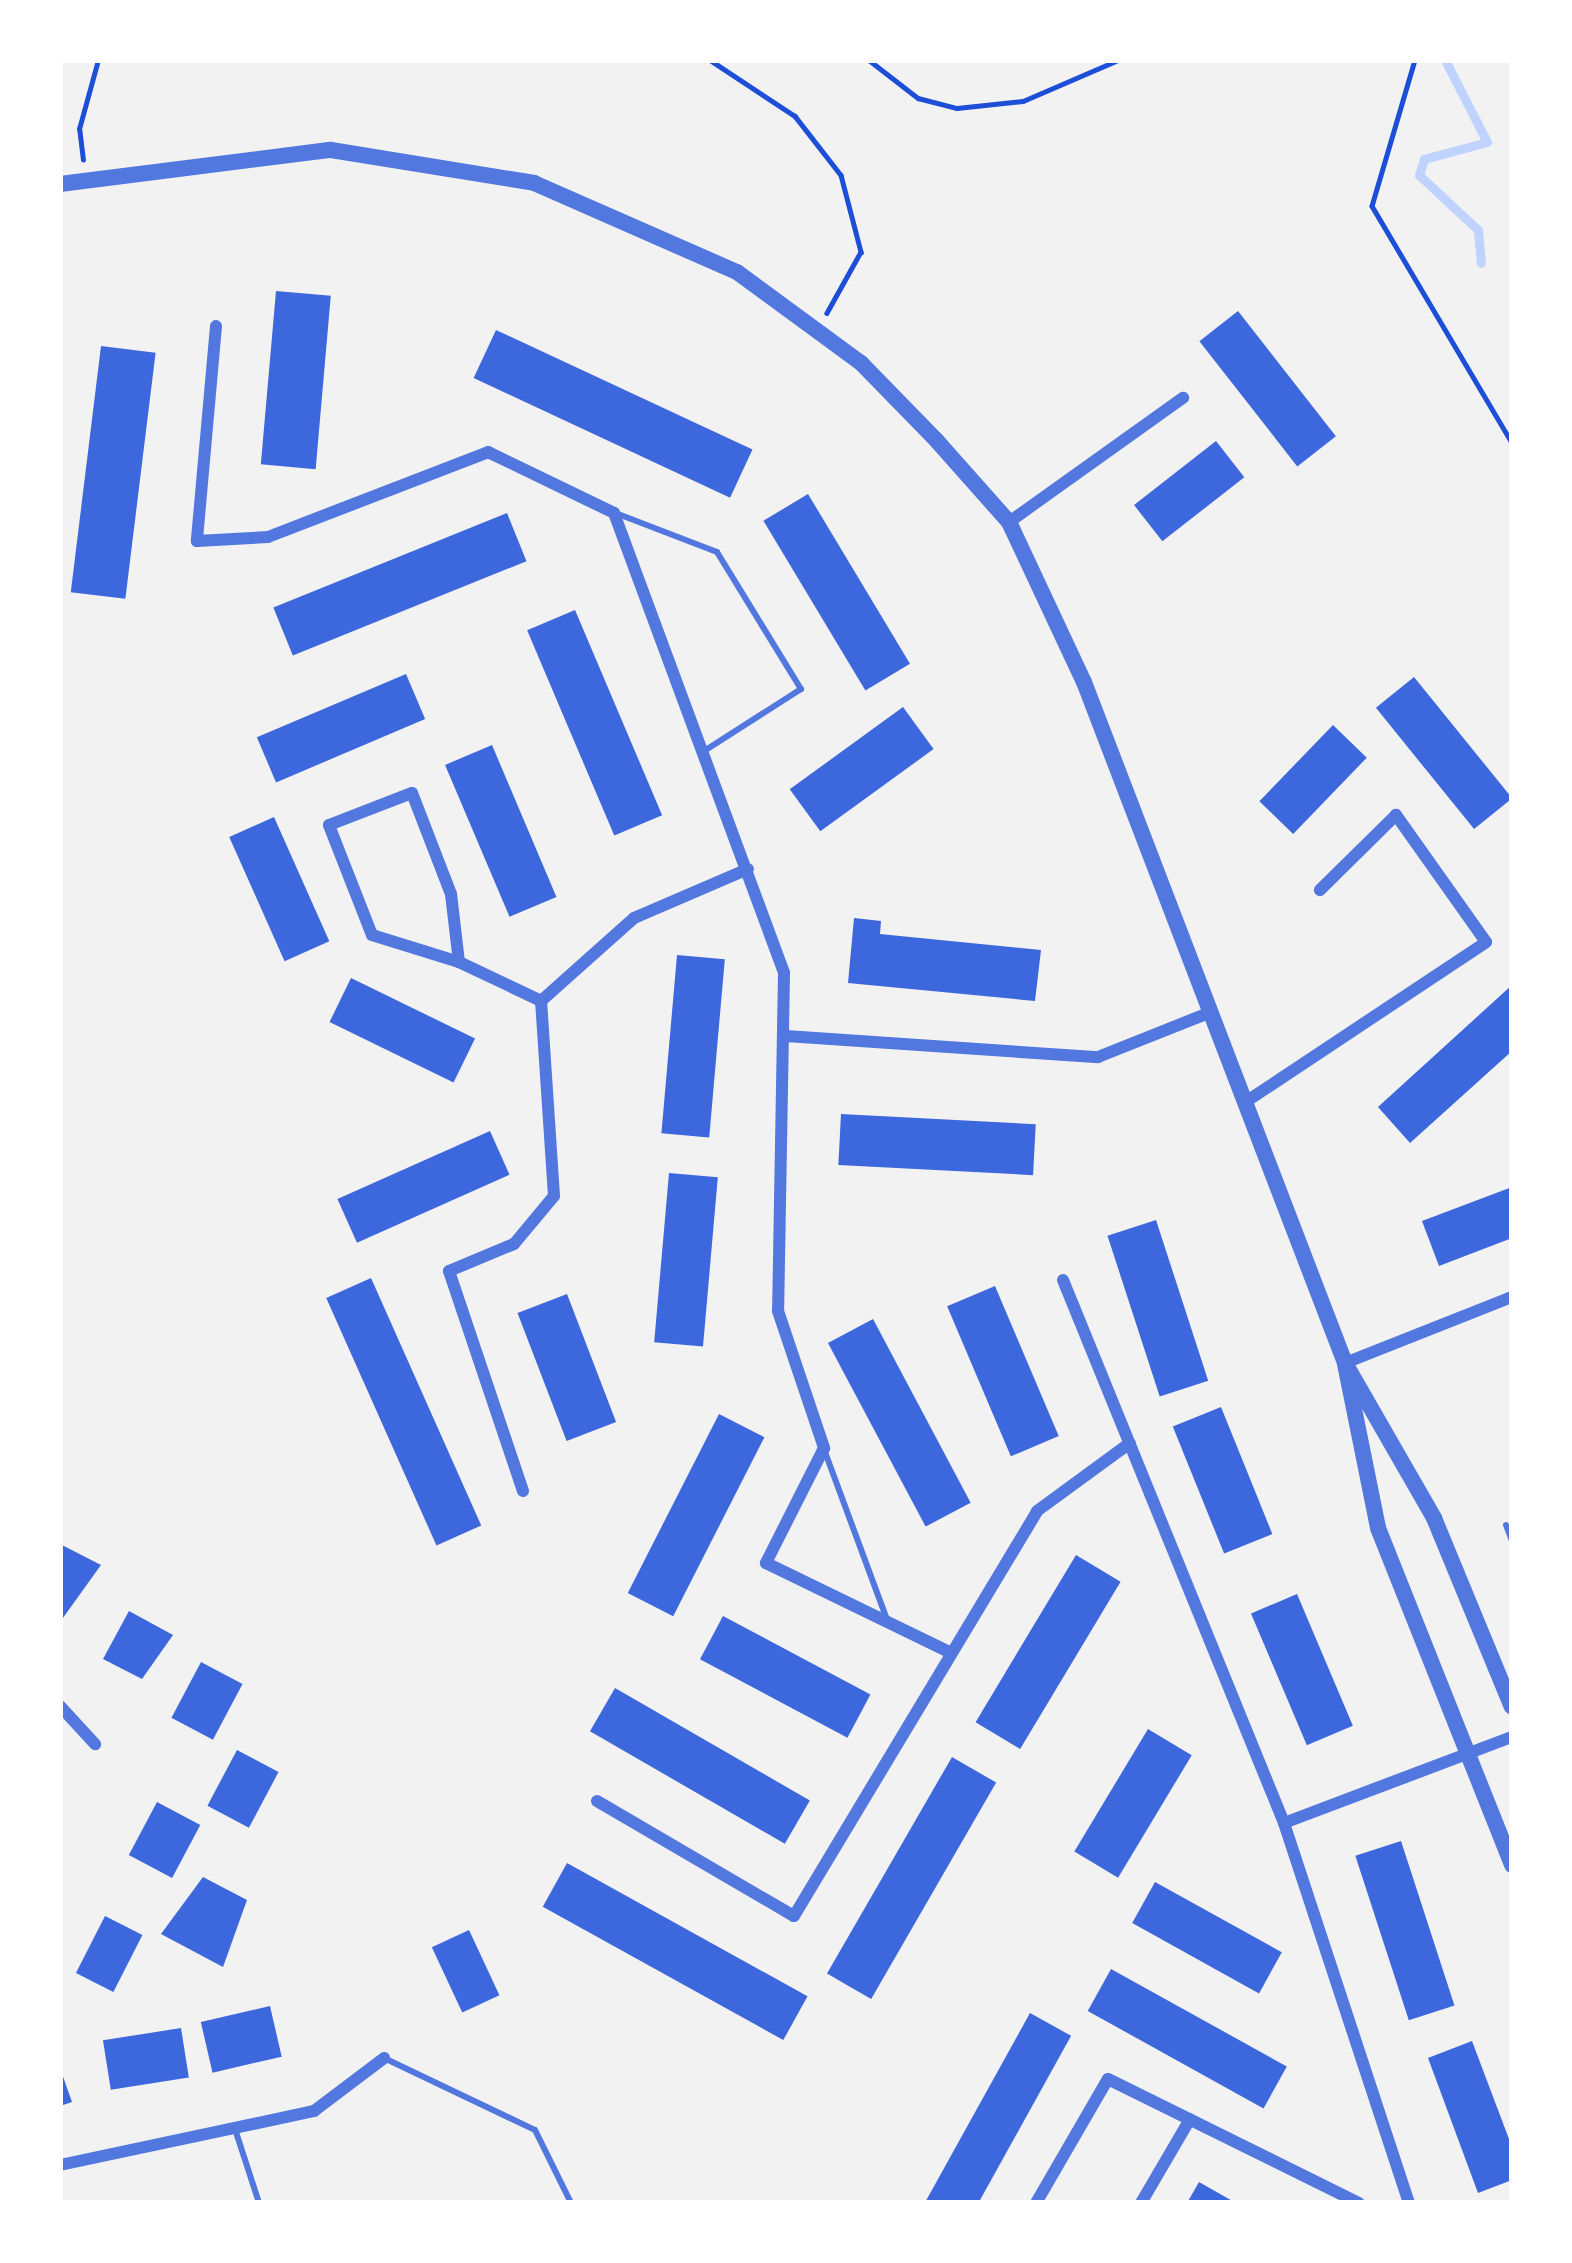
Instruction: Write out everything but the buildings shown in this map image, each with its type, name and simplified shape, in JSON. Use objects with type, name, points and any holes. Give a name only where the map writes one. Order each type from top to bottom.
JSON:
[{"type":"street","points":[[60,184],[269,151],[459,165],[673,237],[815,325],[1009,522],[1084,682],[1345,1363],[1378,1528],[1512,1865]]},
{"type":"street","points":[[216,326],[197,541],[268,537],[488,452],[614,513],[784,973],[778,1311],[824,1448],[766,1563],[950,1653]]},
{"type":"street","points":[[1009,522],[1183,398]]},
{"type":"street","points":[[459,962],[451,894],[412,793],[328,825],[372,935],[459,962],[541,1001]]},
{"type":"street","points":[[1247,1102],[1486,942],[1396,815],[1320,890]]},
{"type":"street","points":[[541,1001],[634,918],[748,869]]},
{"type":"street","points":[[523,1490],[449,1271],[514,1244],[554,1196],[541,1001]]},
{"type":"street","points":[[786,1036],[1098,1057],[1211,1012]]},
{"type":"street","points":[[1063,1280],[1284,1823],[1408,2203]]},
{"type":"street","points":[[1345,1363],[1512,1297]]},
{"type":"street","points":[[1345,1363],[1426,1500],[1512,1707]]},
{"type":"street","points":[[597,1801],[794,1916],[1036,1511],[1130,1444]]},
{"type":"street","points":[[60,1706],[95,1744]]},
{"type":"street","points":[[1284,1823],[1512,1737]]},
{"type":"street","points":[[60,2165],[314,2111],[384,2059]]},
{"type":"street","points":[[1036,2203],[1108,2079],[1358,2203]]},
{"type":"street","points":[[1142,2203],[1190,2119]]},
{"type":"lane","points":[[614,513],[717,552],[801,689],[704,752]]},
{"type":"lane","points":[[824,1448],[888,1622]]},
{"type":"lane","points":[[1506,1526],[1512,1540]]},
{"type":"lane","points":[[384,2059],[535,2130],[571,2203]]},
{"type":"lane","points":[[234,2126],[259,2203]]},
{"type":"path","points":[[85,178],[79,129],[98,60]]},
{"type":"path","points":[[710,60],[795,116],[842,175],[861,251],[854,280],[815,325]]},
{"type":"path","points":[[869,60],[918,98],[957,108],[1023,101],[1118,60]]},
{"type":"path","points":[[1415,60],[1372,206],[1512,443]]},
{"type":"waterway","points":[[1445,60],[1487,142],[1424,159],[1419,175],[1478,230],[1481,263]]}]
